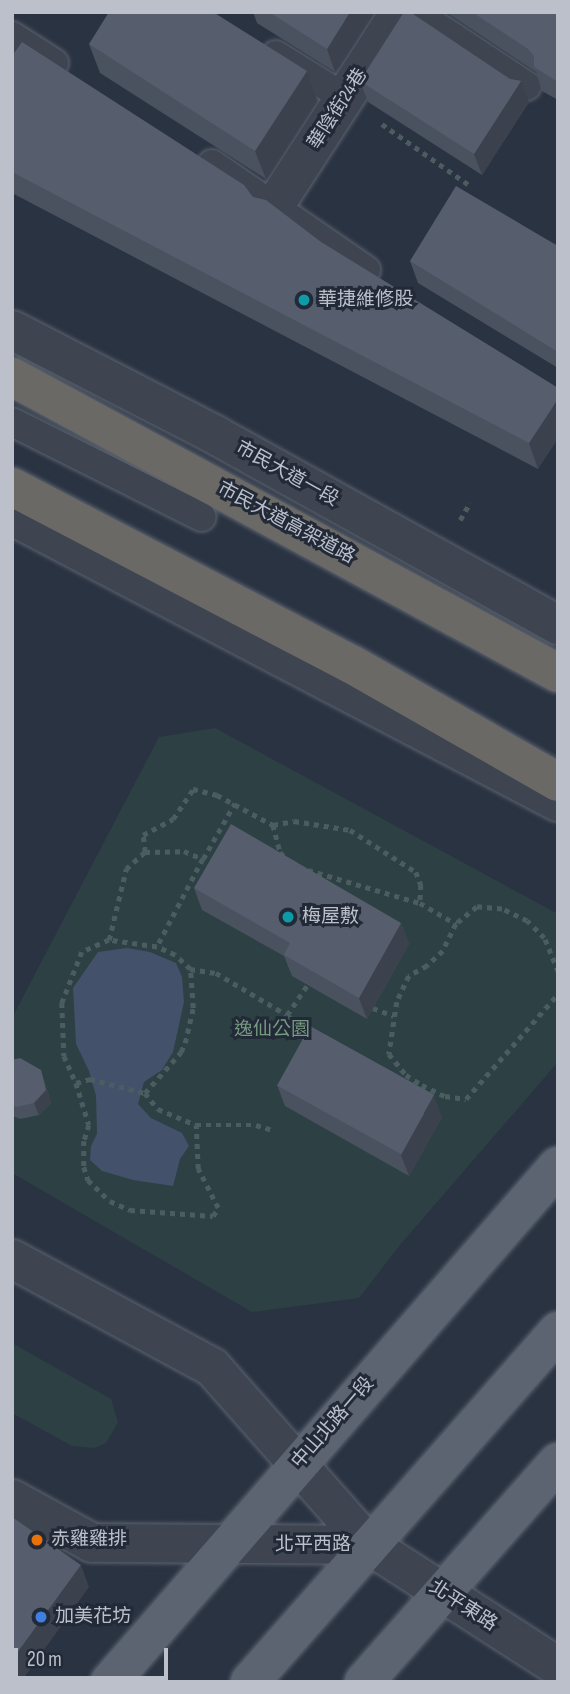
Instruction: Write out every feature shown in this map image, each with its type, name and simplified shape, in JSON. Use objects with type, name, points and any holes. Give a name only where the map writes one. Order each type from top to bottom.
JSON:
[{"type":"highway","name":"市民大道高架道路","points":[[12,377],[558,673]]},
{"type":"highway","points":[[12,487],[351,664],[558,782]]},
{"type":"main road","name":"中山北路一段","points":[[110,1682],[558,1166]]},
{"type":"main road","points":[[250,1682],[558,1331]]},
{"type":"main road","points":[[364,1682],[558,1461]]},
{"type":"street","name":"華陰街24巷","points":[[275,205],[401,12]]},
{"type":"street","name":"市民大道一段","points":[[12,330],[217,436],[558,625]]},
{"type":"street","points":[[12,516],[558,802]]},
{"type":"street","name":"北平西路","points":[[12,1259],[212,1367],[369,1545]]},
{"type":"street","name":"北平西路","points":[[12,1499],[92,1542],[369,1545]]},
{"type":"street","name":"北平東路","points":[[369,1545],[558,1667]]},
{"type":"lane","points":[[415,12],[527,86]]},
{"type":"lane","points":[[12,36],[81,80]]},
{"type":"lane","points":[[254,41],[345,98]]},
{"type":"lane","points":[[184,146],[275,205],[339,254],[385,282]]},
{"type":"lane","points":[[12,422],[202,517]]},
{"type":"path","points":[[345,98],[469,185]]},
{"type":"path","points":[[145,852],[143,835],[173,819],[193,789],[218,795],[273,825],[294,821],[350,830],[416,872],[421,885],[420,903]]},
{"type":"path","points":[[157,947],[235,803]]},
{"type":"path","points":[[273,825],[280,852],[294,866]]},
{"type":"path","points":[[109,940],[126,869],[145,852],[184,851],[203,859]]},
{"type":"path","points":[[307,870],[420,903],[456,924]]},
{"type":"path","points":[[558,972],[544,939],[527,921],[502,909],[477,907],[456,924],[443,951],[427,966],[409,976],[394,1016],[388,1054],[394,1064],[422,1085],[445,1096],[466,1099],[558,995]]},
{"type":"path","points":[[196,1125],[198,1169],[218,1208],[213,1216],[130,1210],[110,1201],[88,1180],[84,1167],[84,1141],[89,1125],[64,1056],[62,1003],[82,952],[109,940],[157,947],[175,955],[190,969],[216,973],[287,1015],[312,1036]]},
{"type":"path","points":[[145,1093],[181,1052],[185,1043],[193,1009],[190,969]]},
{"type":"path","points":[[287,1015],[307,985]]},
{"type":"path","points":[[373,1008],[394,1016]]},
{"type":"path","points":[[76,1083],[90,1079],[145,1093],[158,1109],[196,1125],[243,1124],[272,1130]]},
{"type":"green space","name":"逸仙公園","points":[[215,728],[558,914],[558,1062],[400,1245],[359,1298],[252,1312],[12,1173],[12,1018],[159,737]]},
{"type":"green space","points":[[12,1343],[111,1399],[118,1422],[106,1443],[95,1448],[72,1446],[12,1413]]},
{"type":"water","points":[[127,948],[150,952],[176,963],[182,977],[184,1002],[173,1052],[162,1070],[144,1082],[138,1104],[151,1118],[182,1133],[189,1146],[180,1159],[173,1186],[133,1180],[102,1171],[90,1160],[91,1146],[97,1134],[96,1096],[89,1071],[76,1044],[73,988],[98,952]]},
{"type":"building","points":[[109,12],[213,12],[307,71],[255,151],[89,44]]},
{"type":"building","points":[[269,12],[350,12],[327,49]]},
{"type":"building","points":[[404,12],[410,12],[510,79],[521,81],[474,154],[360,81]]},
{"type":"building","points":[[472,12],[558,12],[558,82],[534,67],[534,56],[528,49]]},
{"type":"building","name":"華捷維修股","points":[[22,42],[244,185],[253,197],[266,200],[321,242],[558,388],[558,399],[529,443],[12,172],[12,56]]},
{"type":"building","points":[[456,186],[558,246],[558,352],[410,261]]},
{"type":"building","name":"梅屋敷","points":[[231,824],[401,923],[359,998],[284,955],[290,943],[194,888]]},
{"type":"building","points":[[310,1026],[434,1095],[401,1154],[277,1085]]},
{"type":"building","points":[[20,1058],[41,1070],[46,1090],[34,1103],[16,1107],[12,1105],[12,1060]]},
{"type":"building","points":[[12,1517],[81,1565],[12,1660]]},
{"type":"place","name":"華捷維修股","points":[[304,300]]},
{"type":"place","name":"梅屋敷","points":[[288,917]]},
{"type":"place","name":"赤雞雞排","points":[[37,1540]]},
{"type":"place","name":"加美花坊","points":[[41,1617]]}]
